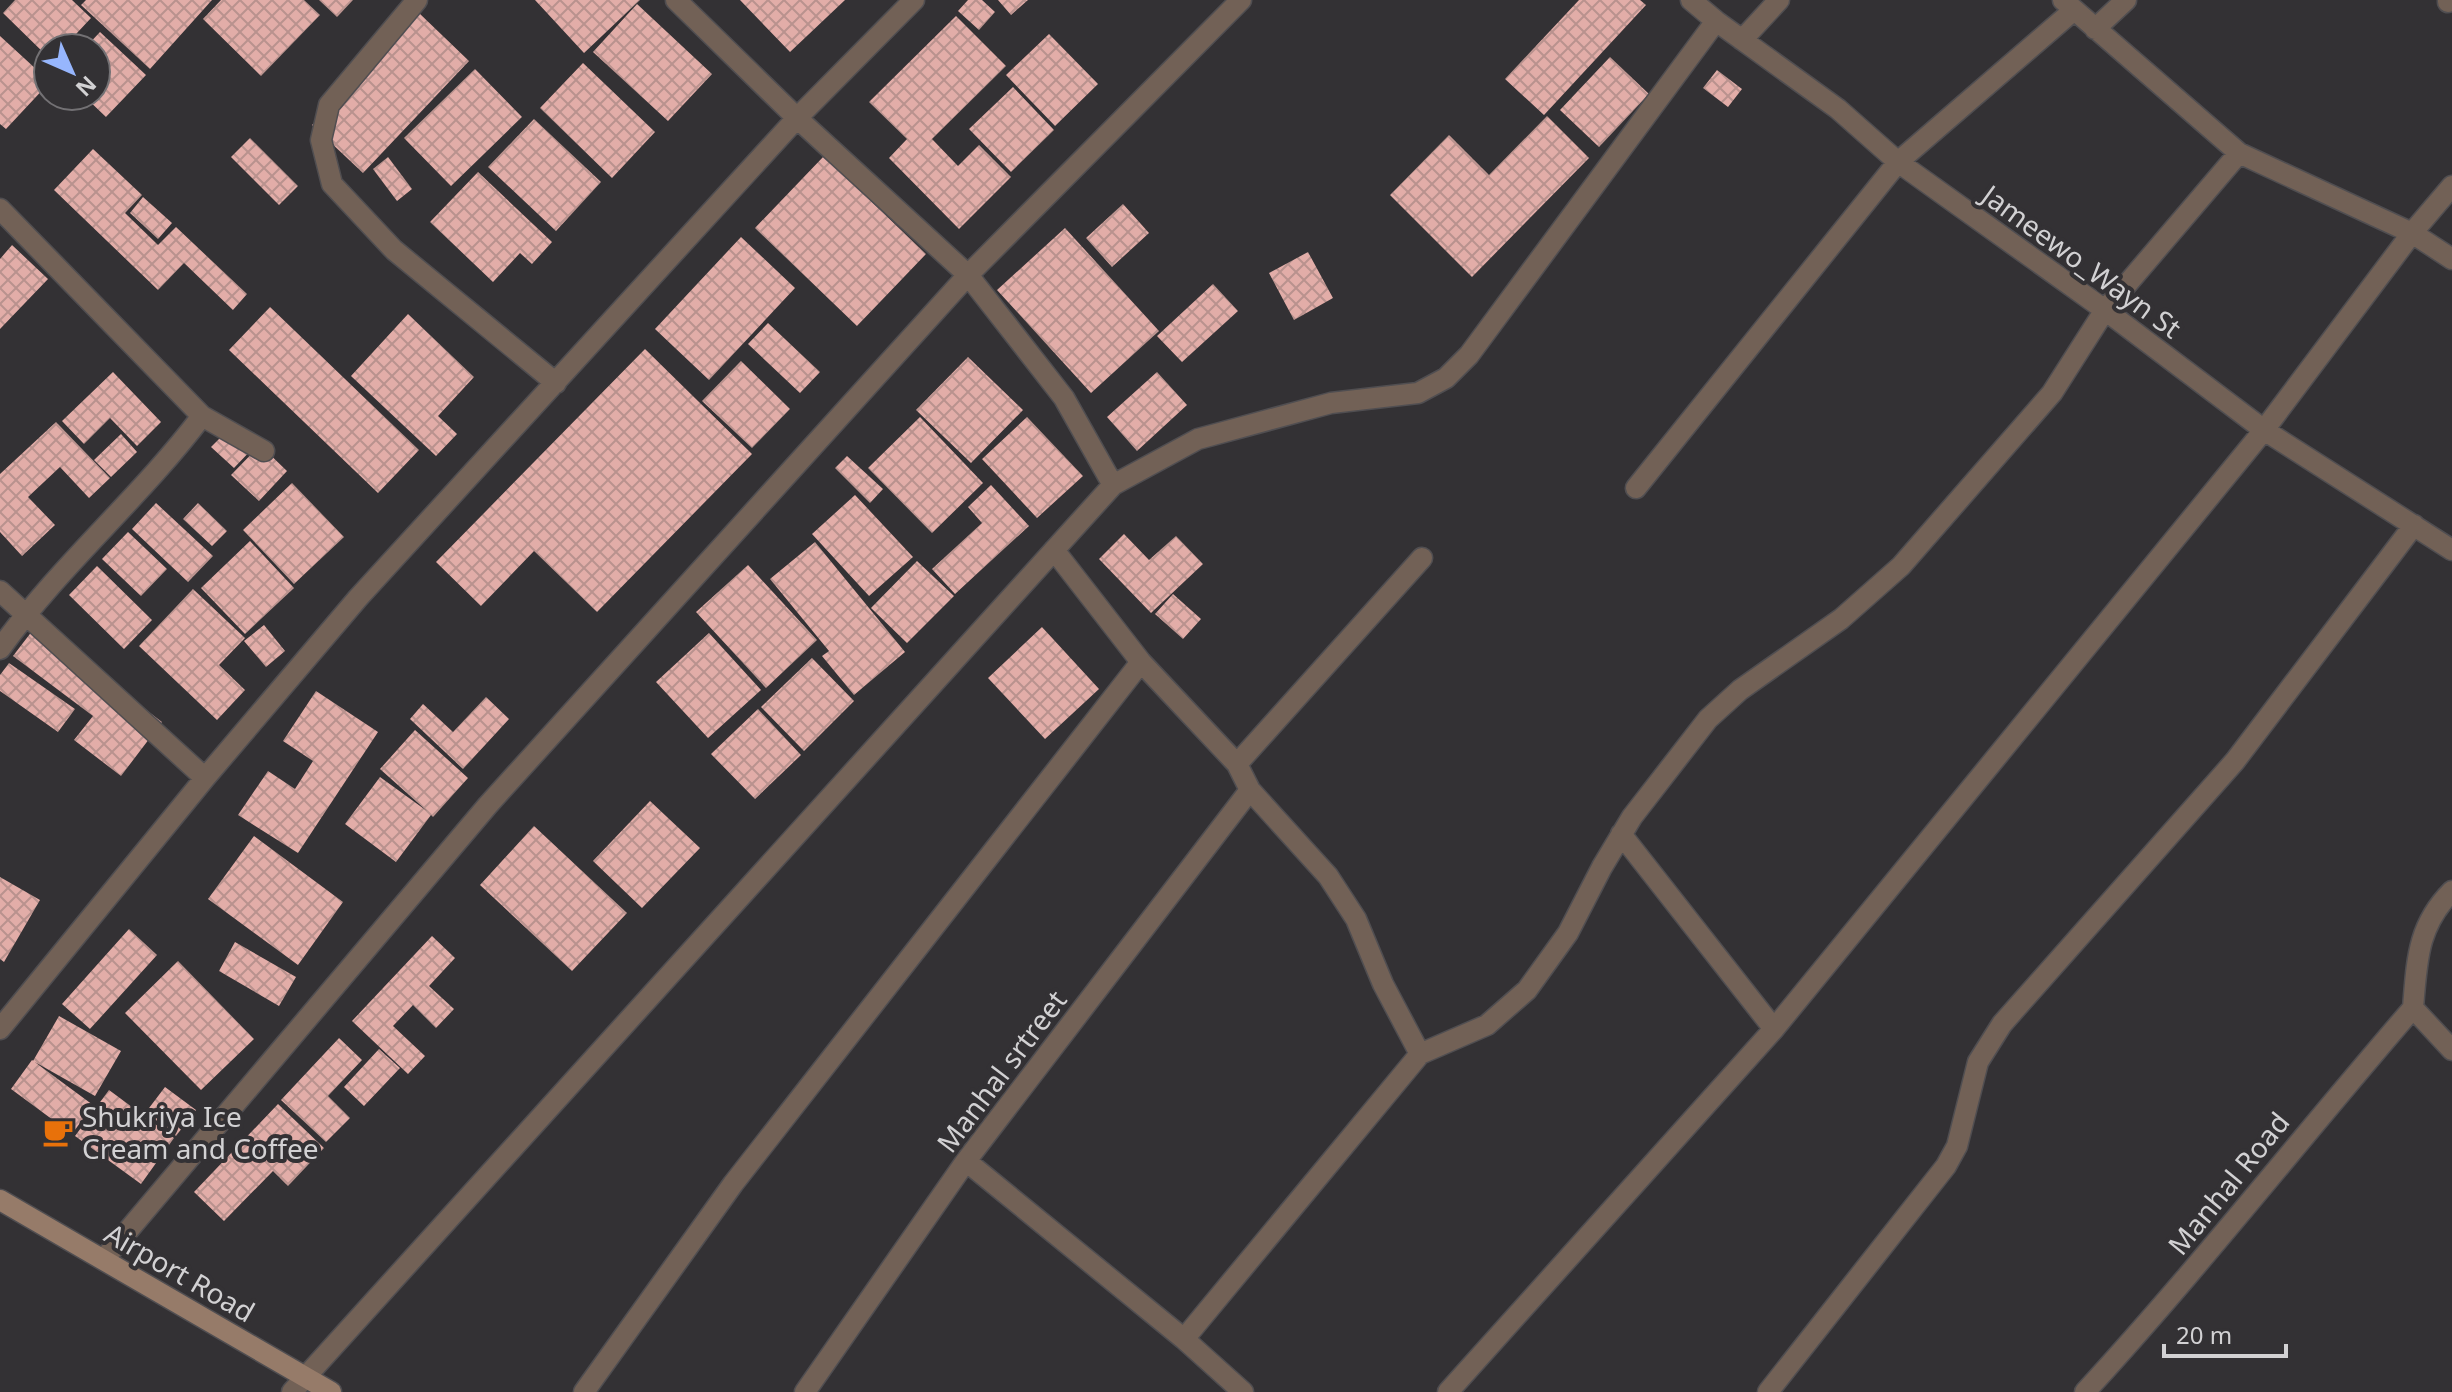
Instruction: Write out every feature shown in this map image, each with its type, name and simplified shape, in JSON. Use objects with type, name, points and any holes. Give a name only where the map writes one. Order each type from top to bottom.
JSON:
[{"type":"main road","name":"Airport Road","points":[[0,1200],[104,1259],[298,1385],[331,1392]]},
{"type":"street","points":[[417,0],[329,105],[321,140],[332,184],[394,250],[556,383]]},
{"type":"street","points":[[676,0],[797,118],[968,275],[1064,398],[1113,485]]},
{"type":"street","points":[[0,1029],[205,778],[358,598],[797,118],[914,0]]},
{"type":"street","points":[[104,1259],[488,805],[968,275],[1241,0]]},
{"type":"street","name":"Jameewo_Wayn St","points":[[1691,0],[1838,109],[1898,162],[2105,310],[2264,430],[2451,546]]},
{"type":"street","points":[[1742,40],[1779,0]]},
{"type":"street","points":[[2095,29],[2126,0]]},
{"type":"street","points":[[1636,488],[1898,162],[2068,5],[2239,153],[2412,233],[2452,259]]},
{"type":"street","points":[[298,1385],[1113,485],[1198,439],[1331,403],[1418,393],[1446,378],[1469,355],[1716,21]]},
{"type":"street","points":[[1184,1339],[1420,1054],[1487,1025],[1527,990],[1568,933],[1632,817],[1708,719],[1740,690],[1841,619],[1901,566],[2052,393],[2105,310],[2239,153]]},
{"type":"street","points":[[1448,1392],[1774,1029],[2264,430],[2412,233],[2452,186]]},
{"type":"street","points":[[1,213],[202,416],[264,451]]},
{"type":"street","points":[[0,649],[26,612],[175,451],[202,416]]},
{"type":"street","points":[[1768,1392],[1946,1166],[1957,1146],[1978,1062],[2002,1024],[2235,761],[2414,525]]},
{"type":"street","points":[[1054,550],[1141,662],[1237,764],[1250,790],[1328,876],[1356,919],[1383,984],[1420,1054]]},
{"type":"street","points":[[1237,764],[1422,558]]},
{"type":"street","points":[[0,591],[205,778]]},
{"type":"street","points":[[584,1392],[733,1184],[1141,662]]},
{"type":"street","name":"Manhal srtreet","points":[[805,1392],[966,1161],[1250,790]]},
{"type":"street","points":[[1621,834],[1774,1029]]},
{"type":"street","points":[[2452,891],[2435,908],[2418,951],[2413,1008],[2452,1050]]},
{"type":"street","name":"Manhal Road","points":[[2085,1392],[2159,1311],[2413,1008]]},
{"type":"street","points":[[966,1161],[1184,1339],[1243,1392]]},
{"type":"building","points":[[15,0],[72,0],[91,18],[78,32],[32,32],[32,41],[3,13]]},
{"type":"building","points":[[86,0],[212,0],[150,69],[81,5]]},
{"type":"building","points":[[221,0],[304,0],[320,15],[261,76],[203,19]]},
{"type":"building","points":[[319,0],[353,0],[337,17]]},
{"type":"building","points":[[535,0],[640,0],[584,53]]},
{"type":"building","points":[[740,0],[845,0],[790,52]]},
{"type":"building","points":[[968,0],[982,0],[995,12],[979,30],[958,11]]},
{"type":"building","points":[[998,0],[1028,0],[1011,15]]},
{"type":"building","points":[[1579,0],[1640,0],[1646,5],[1544,115],[1505,79]]},
{"type":"building","points":[[637,4],[712,74],[668,121],[593,52]]},
{"type":"building","points":[[419,13],[469,61],[363,173],[312,125]]},
{"type":"building","points":[[956,16],[1006,66],[932,139],[958,166],[979,145],[1011,177],[959,229],[889,158],[907,139],[869,102]]},
{"type":"building","points":[[1049,34],[1098,84],[1055,126],[1006,75]]},
{"type":"building","points":[[0,36],[32,65],[32,101],[6,129],[0,124]]},
{"type":"building","points":[[112,43],[146,75],[112,111]]},
{"type":"building","points":[[1610,57],[1649,94],[1599,147],[1560,110]]},
{"type":"building","points":[[583,63],[655,132],[612,178],[540,108]]},
{"type":"building","points":[[475,69],[522,117],[451,186],[404,138]]},
{"type":"building","points":[[1717,70],[1742,89],[1728,107],[1703,88]]},
{"type":"building","points":[[1013,87],[1054,130],[1011,172],[969,129]]},
{"type":"building","points":[[1547,116],[1589,158],[1472,277],[1390,195],[1449,135],[1489,175]]},
{"type":"building","points":[[534,119],[601,182],[556,231],[488,167]]},
{"type":"building","points":[[250,138],[298,186],[279,205],[231,157]]},
{"type":"building","points":[[93,149],[142,195],[125,213],[158,245],[176,227],[247,294],[233,310],[184,263],[158,290],[54,190]]},
{"type":"building","points":[[824,156],[926,254],[857,326],[755,228]]},
{"type":"building","points":[[388,157],[412,189],[397,201],[373,169]]},
{"type":"building","points":[[478,172],[552,242],[532,264],[520,253],[493,282],[430,222]]},
{"type":"building","points":[[143,197],[172,223],[158,239],[130,213]]},
{"type":"building","points":[[1123,204],[1149,233],[1112,267],[1086,238]]},
{"type":"building","points":[[1065,228],[1159,331],[1091,393],[997,290]]},
{"type":"building","points":[[741,237],[795,288],[709,380],[655,329]]},
{"type":"building","points":[[12,245],[48,279],[0,329],[0,259]]},
{"type":"building","points":[[1308,252],[1333,298],[1294,320],[1269,273]]},
{"type":"building","points":[[1213,284],[1238,311],[1182,362],[1157,336]]},
{"type":"building","points":[[270,307],[419,450],[378,493],[229,350]]},
{"type":"building","points":[[408,314],[474,377],[438,416],[457,434],[436,456],[351,376]]},
{"type":"building","points":[[768,323],[820,372],[800,393],[748,344]]},
{"type":"building","points":[[645,349],[752,454],[597,612],[534,551],[481,606],[436,562]]},
{"type":"building","points":[[968,357],[1023,410],[971,463],[916,410]]},
{"type":"building","points":[[741,361],[790,409],[752,448],[702,401]]},
{"type":"building","points":[[113,372],[161,422],[137,446],[110,418],[84,444],[62,421]]},
{"type":"building","points":[[1157,372],[1187,405],[1137,451],[1107,417]]},
{"type":"building","points":[[920,417],[983,483],[932,533],[868,468]]},
{"type":"building","points":[[1027,417],[1083,476],[1037,518],[982,459]]},
{"type":"building","points":[[56,422],[110,478],[89,498],[60,467],[28,497],[55,525],[22,556],[0,532],[0,474]]},
{"type":"building","points":[[233,425],[255,446],[234,468],[211,447]]},
{"type":"building","points":[[121,434],[137,452],[111,477],[94,460]]},
{"type":"building","points":[[260,445],[287,471],[259,501],[231,475]]},
{"type":"building","points":[[847,456],[883,489],[870,503],[835,468]]},
{"type":"building","points":[[292,483],[344,537],[294,584],[243,530]]},
{"type":"building","points":[[991,485],[1029,526],[955,594],[932,569],[982,523],[968,507]]},
{"type":"building","points":[[855,495],[913,557],[869,596],[812,534]]},
{"type":"building","points":[[156,503],[213,556],[188,582],[132,529]]},
{"type":"building","points":[[198,503],[227,531],[212,546],[183,519]]},
{"type":"building","points":[[128,532],[167,569],[141,596],[102,559]]},
{"type":"building","points":[[1124,534],[1149,560],[1176,536],[1203,564],[1151,613],[1099,559]]},
{"type":"building","points":[[250,541],[294,588],[245,634],[201,588]]},
{"type":"building","points":[[815,542],[905,652],[854,695],[822,656],[829,651],[770,579]]},
{"type":"building","points":[[917,561],[954,596],[907,643],[871,608]]},
{"type":"building","points":[[748,565],[817,640],[766,688],[696,612]]},
{"type":"building","points":[[97,566],[152,620],[124,649],[69,595]]},
{"type":"building","points":[[193,589],[245,638],[219,665],[245,690],[217,720],[139,646]]},
{"type":"building","points":[[1173,594],[1201,619],[1183,639],[1155,614]]},
{"type":"building","points":[[264,625],[285,651],[266,667],[244,641]]},
{"type":"building","points":[[36,626],[162,722],[121,776],[74,740],[93,716],[13,656]]},
{"type":"building","points":[[1042,627],[1099,689],[1045,739],[988,678]]},
{"type":"building","points":[[709,633],[761,690],[708,738],[656,682]]},
{"type":"building","points":[[812,658],[854,701],[804,751],[761,707]]},
{"type":"building","points":[[9,663],[75,709],[58,732],[0,691],[0,675]]},
{"type":"building","points":[[316,691],[378,732],[298,853],[238,815],[268,771],[295,789],[313,761],[283,741]]},
{"type":"building","points":[[486,697],[509,719],[463,769],[410,719],[423,704],[453,732]]},
{"type":"building","points":[[758,709],[801,755],[755,799],[711,754]]},
{"type":"building","points":[[415,730],[468,778],[433,817],[431,815],[396,862],[345,824],[380,777],[427,811],[380,769]]},
{"type":"building","points":[[650,801],[700,848],[642,908],[593,861]]},
{"type":"building","points":[[534,826],[627,913],[572,971],[480,885]]},
{"type":"building","points":[[254,836],[343,902],[298,965],[208,899]]},
{"type":"building","points":[[0,877],[40,900],[4,962],[0,959]]},
{"type":"building","points":[[129,929],[157,955],[90,1029],[62,1004]]},
{"type":"building","points":[[432,936],[455,958],[429,986],[454,1009],[436,1028],[413,1005],[393,1026],[425,1056],[408,1074],[352,1021]]},
{"type":"building","points":[[235,942],[296,977],[279,1006],[219,971]]},
{"type":"building","points":[[178,961],[254,1039],[201,1090],[125,1013]]},
{"type":"building","points":[[59,1016],[121,1051],[95,1096],[33,1061]]},
{"type":"building","points":[[339,1038],[362,1060],[328,1096],[350,1118],[326,1142],[281,1100]]},
{"type":"building","points":[[379,1049],[400,1068],[364,1106],[344,1087]]},
{"type":"building","points":[[32,1060],[93,1105],[72,1134],[11,1089]]},
{"type":"building","points":[[165,1087],[196,1110],[176,1136],[146,1112]]},
{"type":"building","points":[[109,1090],[174,1138],[141,1184],[75,1136]]},
{"type":"building","points":[[278,1104],[324,1148],[288,1186],[273,1171],[224,1221],[194,1192]]},
{"type":"place","name":"Shukriya Ice Cream and Coffee","points":[[58,1132]]}]
